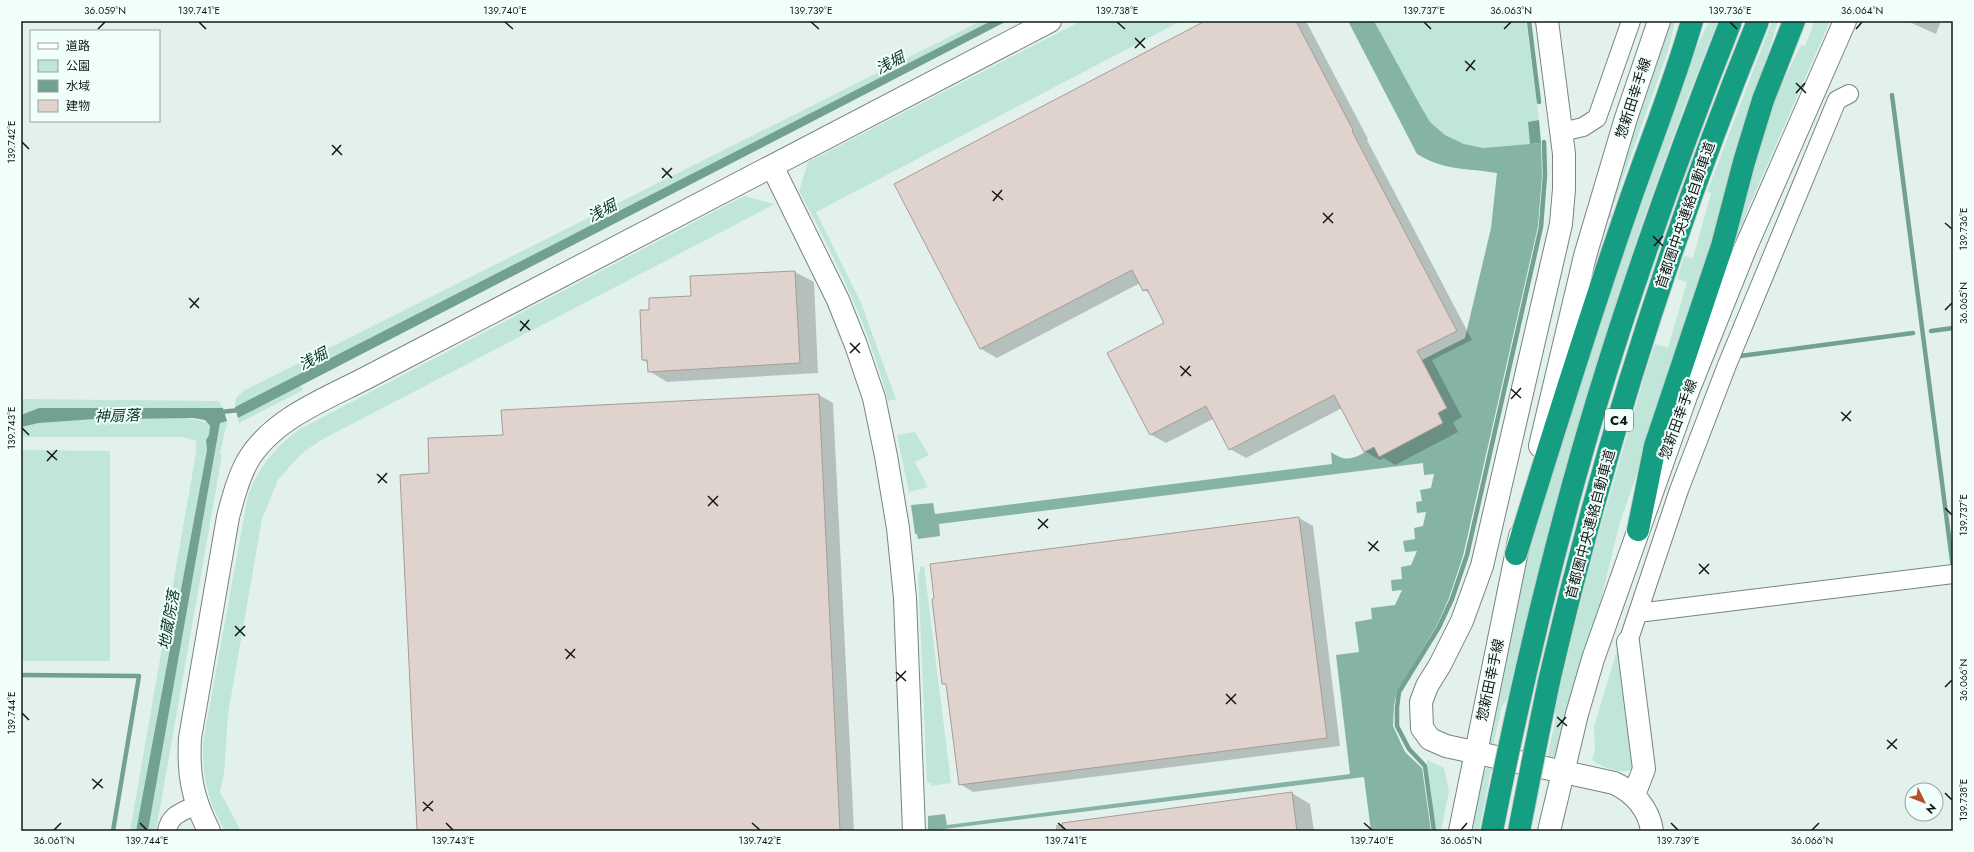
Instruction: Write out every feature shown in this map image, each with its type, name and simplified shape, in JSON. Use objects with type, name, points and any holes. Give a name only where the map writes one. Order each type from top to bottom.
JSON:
[{"type":"highway","points":[[1516,554],[1568,384],[1625,214],[1679,67],[1692,21]]},
{"type":"highway","name":"首都圏中央連絡自動車道","points":[[1492,831],[1516,713],[1550,569],[1598,398],[1654,225],[1703,91],[1731,21]]},
{"type":"highway","name":"首都圏中央連絡自動車道","points":[[1519,831],[1550,677],[1599,488],[1629,384],[1677,236],[1724,104],[1758,21]]},
{"type":"highway","points":[[1638,530],[1655,446],[1722,246],[1744,162],[1763,100],[1794,21]]},
{"type":"street","points":[[209,831],[191,784],[189,765],[190,738],[228,517],[238,482],[248,461],[280,426],[298,414],[1050,21]]},
{"type":"street","points":[[1547,21],[1562,132],[1564,189],[1561,224],[1482,566],[1462,621],[1440,665],[1427,686],[1421,702],[1422,728],[1430,739],[1446,746],[1614,783],[1634,795],[1644,809],[1652,831]]},
{"type":"street","points":[[1562,132],[1583,127],[1597,118],[1631,21]]},
{"type":"street","name":"惣新田幸手線","points":[[1460,831],[1516,554],[1585,256],[1626,118],[1659,21]]},
{"type":"street","name":"惣新田幸手線","points":[[1549,831],[1563,771],[1593,659],[1686,396],[1736,271],[1845,21]]},
{"type":"street","points":[[1634,795],[1644,769],[1628,642],[1679,490],[1749,310],[1837,100],[1849,94]]},
{"type":"street","points":[[772,166],[841,306],[874,398],[885,449],[898,528],[905,598],[914,831]]},
{"type":"street","points":[[1638,613],[1953,574]]},
{"type":"street","points":[[167,831],[168,825],[177,813],[198,804]]},
{"type":"green space","points":[[981,21],[991,21],[235,407],[236,398],[243,391]]},
{"type":"green space","points":[[1081,21],[1181,21],[816,212],[861,303],[896,399],[888,401],[871,346],[850,293],[799,191],[808,162]]},
{"type":"green space","points":[[1374,21],[1526,21],[1539,120],[1528,122],[1530,144],[1483,148],[1464,144],[1445,135],[1430,122]]},
{"type":"green space","points":[[1669,21],[1675,21],[1668,51],[1611,212],[1612,218],[1607,217],[1651,71]]},
{"type":"green space","points":[[1709,21],[1718,21],[1685,104],[1655,188],[1599,357],[1574,442],[1528,614],[1507,700],[1502,706],[1493,746],[1488,740],[1532,528],[1606,293],[1692,57]]},
{"type":"green space","points":[[1772,21],[1778,21],[1668,385],[1619,525],[1594,629],[1556,755],[1551,758],[1547,758],[1556,717],[1554,710],[1591,560],[1645,374],[1655,344],[1668,348],[1687,282],[1677,279],[1684,256],[1693,258],[1711,193],[1707,192]]},
{"type":"green space","points":[[1815,21],[1830,21],[1747,211],[1739,238],[1735,237],[1769,116],[1777,94],[1801,45],[1805,46]]},
{"type":"green space","points":[[744,196],[775,204],[321,440],[301,454],[278,480],[262,519],[228,714],[224,774],[220,792],[241,831],[225,831],[214,810],[207,789],[203,743],[248,495],[257,475],[275,450],[300,429]]},
{"type":"green space","points":[[300,385],[303,390],[239,423],[238,418]]},
{"type":"green space","points":[[21,399],[218,401],[223,408],[39,408],[21,415]]},
{"type":"green space","points":[[109,418],[193,419],[204,422],[210,426],[209,435],[206,440],[207,450],[136,831],[130,831],[196,453],[196,441],[183,437],[21,437],[21,427],[39,423]]},
{"type":"green space","points":[[227,421],[228,425],[226,426],[220,454],[222,455],[156,831],[148,831],[220,423]]},
{"type":"green space","points":[[915,432],[929,455],[915,462],[928,487],[909,492],[897,435]]},
{"type":"green space","points":[[21,450],[110,451],[110,661],[21,661]]},
{"type":"green space","points":[[924,566],[951,783],[931,786],[931,782],[927,783],[918,572],[920,572],[920,567]]},
{"type":"green space","points":[[1620,640],[1634,766],[1628,771],[1617,771],[1606,768],[1592,760],[1595,750],[1594,727]]},
{"type":"green space","points":[[1427,760],[1444,768],[1449,791],[1441,831],[1436,831]]},
{"type":"green space","points":[[1487,768],[1491,769],[1479,831],[1470,831],[1481,774]]},
{"type":"shaded area","points":[[1348,21],[1374,21],[1430,122],[1445,135],[1464,144],[1483,148],[1541,143],[1542,176],[1538,226],[1463,556],[1449,598],[1437,625],[1397,692],[1394,705],[1393,726],[1405,752],[1422,768],[1431,831],[1371,831],[1364,777],[928,831],[928,816],[945,814],[947,825],[1350,774],[1336,655],[1359,652],[1355,622],[1372,619],[1371,608],[1395,605],[1402,590],[1392,591],[1391,580],[1402,579],[1401,567],[1411,565],[1417,551],[1405,552],[1403,541],[1415,539],[1414,528],[1423,526],[1426,512],[1417,513],[1416,502],[1422,501],[1420,490],[1431,488],[1434,474],[1424,475],[1423,463],[939,524],[940,536],[918,539],[917,534],[915,534],[911,505],[933,503],[935,514],[1332,464],[1331,452],[1337,456],[1348,459],[1358,456],[1374,447],[1379,457],[1443,423],[1438,413],[1447,408],[1422,360],[1465,338],[1491,228],[1497,173],[1447,166],[1417,154]]},
{"type":"water","points":[[991,21],[1007,21],[238,418],[235,407]]},
{"type":"water","points":[[1539,120],[1541,143],[1530,144],[1528,122]]},
{"type":"water","name":"神扇落","points":[[39,408],[223,408],[227,421],[220,423],[148,831],[136,831],[207,450],[206,440],[209,435],[210,426],[205,420],[193,418],[109,418],[39,423],[21,427],[21,415]]},
{"type":"building","points":[[1205,21],[1296,21],[1457,331],[1417,351],[1447,408],[1438,413],[1443,423],[1379,457],[1374,447],[1364,452],[1334,395],[1229,450],[1206,406],[1150,435],[1107,353],[1164,323],[1147,289],[1143,291],[1132,270],[980,349],[894,184]]},
{"type":"building","points":[[795,271],[800,363],[648,372],[647,360],[642,360],[640,310],[649,310],[649,298],[691,296],[690,276]]},
{"type":"building","points":[[819,394],[840,831],[417,831],[400,475],[429,473],[428,438],[503,435],[501,410]]},
{"type":"building","points":[[1299,517],[1327,738],[959,785],[946,684],[942,684],[932,599],[934,598],[930,564]]},
{"type":"building","points":[[1292,792],[1297,831],[1063,831],[1062,823]]},
{"type":"waterway","points":[[1529,21],[1539,102]]},
{"type":"waterway","points":[[1892,95],[1953,568]]},
{"type":"waterway","points":[[1434,831],[1425,766],[1409,749],[1397,726],[1399,692],[1439,627],[1452,599],[1467,555],[1541,227],[1545,175],[1544,142]]},
{"type":"waterway","points":[[1931,331],[1953,328]]},
{"type":"waterway","points":[[1740,356],[1913,333]]},
{"type":"waterway","name":"浅堀","points":[[220,412],[240,410]]},
{"type":"waterway","points":[[21,675],[139,676],[113,831]]},
{"type":"water label","name":"地蔵院落","points":[[169,620]]}]
